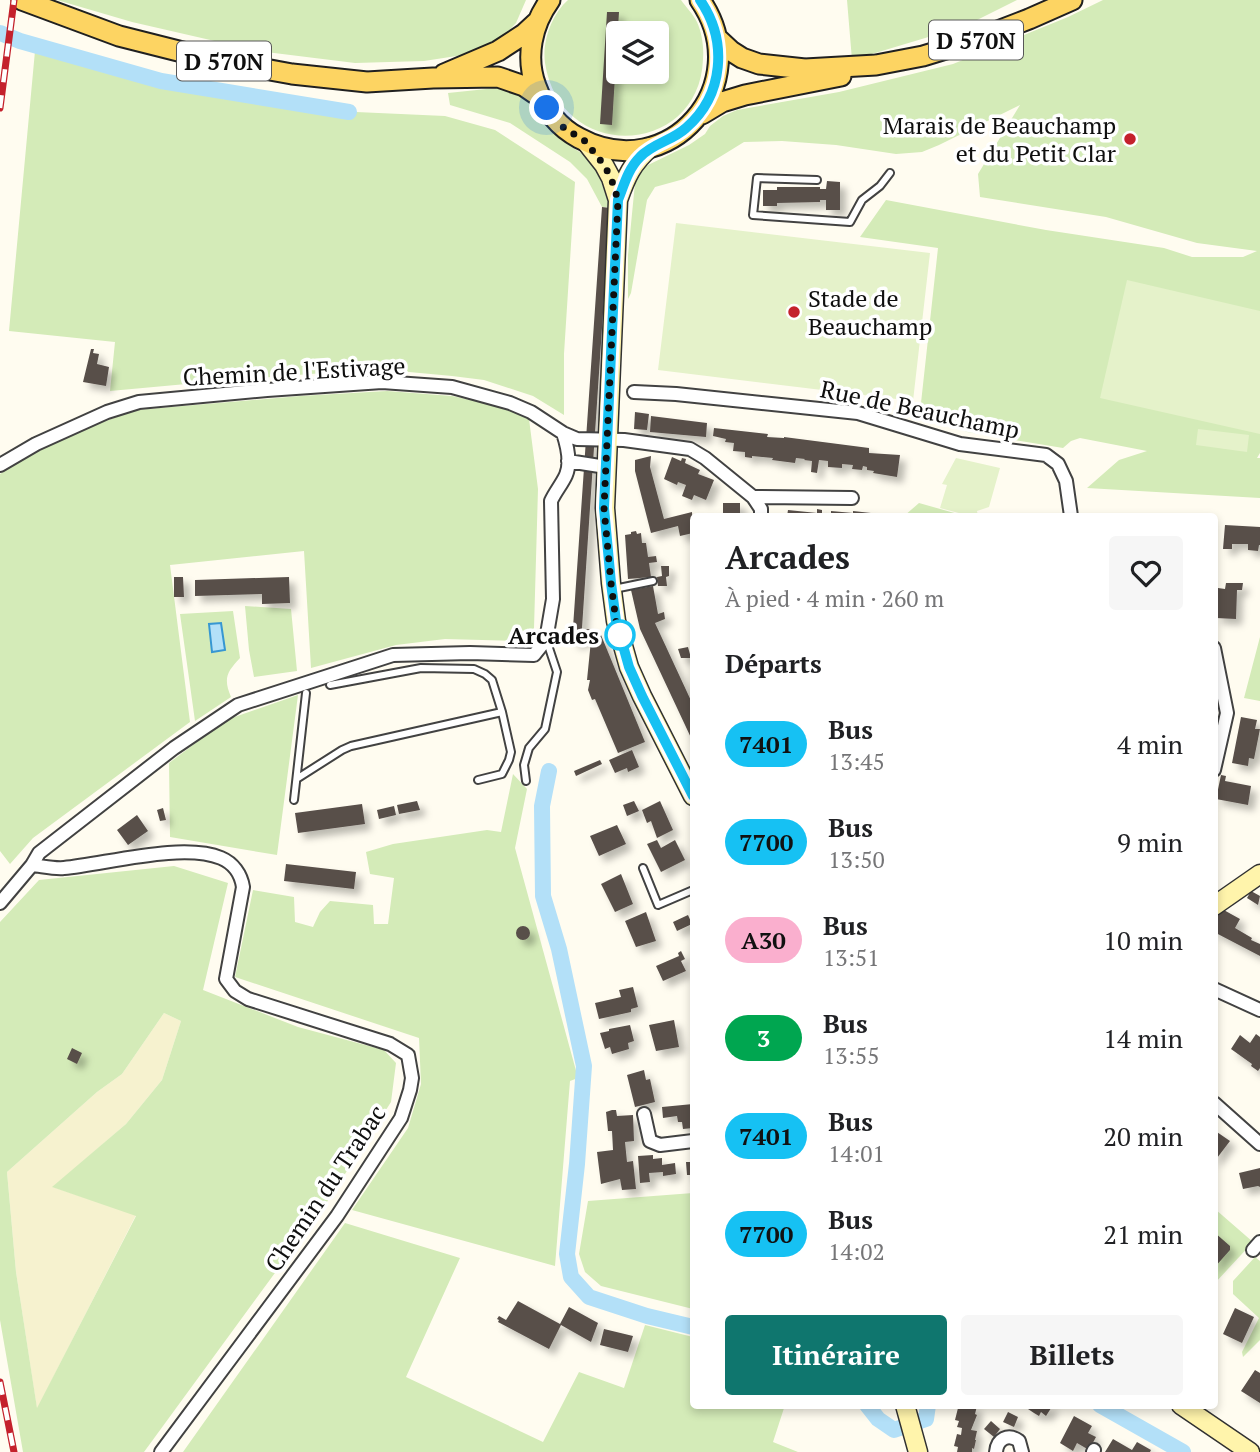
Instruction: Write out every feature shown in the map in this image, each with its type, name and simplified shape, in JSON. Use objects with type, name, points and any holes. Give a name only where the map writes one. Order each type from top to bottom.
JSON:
[{"type":"main road","name":"D 570N","points":[[22,0],[119,36],[211,59],[292,74],[367,82],[498,77],[524,86],[540,97]]},
{"type":"main road","points":[[543,8],[531,52],[533,75],[540,97],[554,119],[585,141],[601,148],[635,150],[652,147],[685,130],[709,99],[717,79],[718,38],[700,0]]},
{"type":"main road","name":"D 570N","points":[[698,116],[722,102],[744,95],[838,77],[972,41],[1072,0]]},
{"type":"main road","name":"D 570N","points":[[433,78],[498,51],[524,34],[543,8]]},
{"type":"main road","name":"D 570N","points":[[718,38],[742,58],[759,64],[805,69],[876,65]]},
{"type":"main road","points":[[585,141],[604,165],[618,200]]},
{"type":"main road","points":[[652,147],[639,157],[628,172],[618,200],[601,440],[606,467],[605,525],[616,621],[629,667],[690,790]]},
{"type":"main road","points":[[673,756],[690,759]]},
{"type":"main road","points":[[1218,903],[1260,874]]},
{"type":"main road","points":[[906,1409],[916,1445]]},
{"type":"main road","points":[[1187,1409],[1251,1452]]},
{"type":"street","name":"Chemin de l'Estivage","points":[[0,465],[36,444],[107,412],[139,402],[382,382],[452,387],[510,403],[577,439],[624,440],[690,449],[754,497]]},
{"type":"street","name":"Rue de Beauchamp","points":[[634,392],[858,412],[960,444],[1046,455],[1058,464],[1066,481],[1070,513]]},
{"type":"street","points":[[0,903],[39,853],[174,748],[238,705],[308,688],[393,655],[534,655],[546,640],[553,598],[551,501],[568,473],[563,433]]},
{"type":"street","points":[[568,461],[606,467]]},
{"type":"street","points":[[754,497],[852,498]]},
{"type":"street","points":[[754,497],[761,513]]},
{"type":"street","points":[[1218,668],[1227,713],[1218,752]]},
{"type":"street","name":"Chemin du Trabac","points":[[32,865],[61,869],[172,853],[211,855],[225,859],[236,869],[243,882],[226,979],[235,991],[248,999],[390,1044],[408,1055],[412,1078],[401,1118],[337,1216],[161,1452]]},
{"type":"street","points":[[1218,991],[1260,1010]]},
{"type":"street","points":[[1218,1107],[1260,1144]]},
{"type":"street","points":[[644,1114],[650,1141],[660,1145],[690,1141]]},
{"type":"street","points":[[996,1452],[999,1441],[1011,1437],[1019,1441],[1022,1452]]},
{"type":"lane","points":[[817,180],[757,178],[753,215],[850,222],[862,200],[880,186],[890,173]]},
{"type":"lane","points":[[612,589],[653,581]]},
{"type":"lane","points":[[526,780],[526,756],[529,748],[545,729],[557,672],[546,640]]},
{"type":"lane","points":[[330,685],[409,669],[474,669],[485,674],[492,680],[511,752],[502,774],[478,780]]},
{"type":"lane","points":[[294,800],[308,688]]},
{"type":"lane","points":[[298,778],[351,746],[502,712]]},
{"type":"lane","points":[[643,868],[658,905],[690,891]]},
{"type":"shaded area","points":[[164,1013],[181,1021],[162,1080],[126,1124],[53,1187],[136,1215],[37,1409],[16,1272],[7,1172],[97,1092],[122,1074]]},
{"type":"green space","points":[[57,0],[526,0],[516,23],[498,42],[463,55],[424,61],[355,63],[258,51],[132,22]]},
{"type":"green space","points":[[568,0],[681,0],[697,22],[703,45],[703,59],[696,91],[679,115],[656,130],[629,136],[601,132],[576,119],[556,96],[544,55],[553,20]]},
{"type":"green space","points":[[847,0],[1017,0],[965,26],[852,60]]},
{"type":"green space","points":[[1103,0],[1260,0],[1260,453],[1257,458],[1260,458],[1260,498],[1087,488],[1119,460],[1147,451],[1080,438],[1063,448],[967,432],[920,412],[938,248],[860,237],[886,200],[1046,230],[1164,248],[1192,257],[1243,257],[1257,251],[1197,243],[1106,217],[980,197],[978,174],[1020,105],[922,152],[896,154],[836,145],[782,141],[744,142],[684,179],[655,187],[647,200],[628,299],[628,255],[635,183],[644,167],[689,145],[723,116],[737,110],[839,92],[953,64]]},
{"type":"green space","points":[[35,51],[161,83],[334,111],[445,116],[495,130],[575,182],[564,354],[564,415],[533,396],[484,380],[377,369],[110,391],[115,342],[9,331]]},
{"type":"green space","points":[[496,88],[514,92],[526,99],[552,131],[596,166],[610,208],[602,207],[587,179],[570,162],[510,123],[450,105],[448,93]]},
{"type":"green space","name":"Stade de Beauchamp","points":[[676,223],[930,253],[913,401],[658,370]]},
{"type":"green space","points":[[1127,280],[1260,311],[1260,434],[1100,398]]},
{"type":"green space","points":[[387,391],[452,396],[505,407],[529,419],[538,489],[534,628],[525,641],[445,639],[396,645],[311,668],[304,551],[170,565],[190,722],[33,838],[10,864],[0,851],[0,474],[29,455],[136,410]]},
{"type":"green space","points":[[1198,429],[1249,435],[1247,452],[1196,445]]},
{"type":"green space","points":[[956,458],[1000,468],[989,507],[977,513],[959,513],[940,508],[947,485],[942,484]]},
{"type":"green space","points":[[919,503],[954,513],[907,513]]},
{"type":"green space","points":[[245,606],[291,609],[297,671],[254,677]]},
{"type":"green space","points":[[233,611],[240,658],[228,676],[227,685],[231,697],[195,721],[180,614]]},
{"type":"green space","points":[[1260,637],[1260,701],[1244,698]]},
{"type":"green space","points":[[298,695],[277,855],[170,837],[169,763],[226,720]]},
{"type":"green space","points":[[513,774],[527,789],[515,848],[578,1078],[570,1081],[555,1266],[352,1210],[408,1128],[421,1084],[419,1038],[235,977],[253,890],[294,897],[295,922],[313,927],[320,912],[330,901],[373,905],[374,924],[388,924],[394,878],[370,874],[366,852],[393,844],[487,830],[501,832]]},
{"type":"green space","points":[[174,866],[228,883],[203,990],[298,1027],[384,1050],[396,1063],[391,1102],[329,1199],[144,1452],[23,1452],[0,1320],[0,922],[39,880]],"holes":[[[164,1013],[181,1021],[162,1080],[126,1124],[52,1187],[136,1216],[37,1408],[16,1272],[7,1172],[97,1092],[122,1074]]]},
{"type":"green space","points":[[690,1193],[690,1308],[601,1286],[585,1272],[579,1254],[588,1201]]},
{"type":"green space","points":[[1218,1212],[1253,1242],[1218,1280]]},
{"type":"green space","points":[[345,1223],[460,1258],[406,1377],[543,1442],[579,1372],[624,1388],[645,1325],[690,1336],[690,1409],[784,1409],[773,1442],[798,1452],[183,1452]]},
{"type":"green space","points":[[1255,1257],[1260,1261],[1260,1340],[1243,1357],[1242,1352],[1259,1318],[1233,1294],[1233,1281]]},
{"type":"water","points":[[221,623],[225,650],[212,652],[209,624]]},
{"type":"building","points":[[607,12],[619,12],[618,21],[606,21]]},
{"type":"building","points":[[606,28],[606,84],[615,84],[612,125],[600,124]]},
{"type":"building","points":[[827,181],[840,182],[840,210],[826,210],[826,200],[763,206],[763,190],[777,190],[777,187],[826,189]]},
{"type":"building","points":[[602,207],[610,208],[581,643],[572,642]]},
{"type":"building","points":[[91,349],[94,349],[93,353],[99,354],[97,364],[109,367],[106,386],[83,382]]},
{"type":"building","points":[[635,412],[649,414],[647,430],[634,429]]},
{"type":"building","points":[[651,416],[707,423],[706,437],[650,432]]},
{"type":"building","points":[[714,428],[768,434],[767,437],[869,448],[869,453],[900,455],[897,477],[873,473],[874,471],[863,466],[862,470],[852,469],[853,465],[842,464],[842,468],[828,467],[828,461],[819,460],[817,473],[811,472],[812,461],[805,459],[796,458],[795,463],[772,460],[773,458],[745,457],[745,452],[733,451],[734,443],[713,436]]},
{"type":"building","points":[[651,456],[650,467],[664,519],[692,512],[690,534],[680,536],[678,526],[651,533],[635,471],[635,460]]},
{"type":"building","points":[[672,457],[681,461],[682,458],[686,459],[685,463],[700,470],[698,474],[714,480],[706,500],[694,495],[692,500],[682,496],[686,485],[678,482],[677,485],[664,479]]},
{"type":"building","points":[[723,503],[740,503],[740,513],[723,513]]},
{"type":"building","points":[[788,510],[817,513],[788,513]]},
{"type":"building","points":[[1225,525],[1260,527],[1258,551],[1248,550],[1248,544],[1232,544],[1232,549],[1223,549]]},
{"type":"building","points":[[636,531],[637,534],[641,533],[642,543],[646,543],[648,557],[656,556],[657,562],[649,563],[651,577],[628,579],[625,535]]},
{"type":"building","points":[[661,566],[669,566],[667,586],[658,586],[657,577],[662,576]]},
{"type":"building","points":[[174,577],[183,577],[184,597],[174,597]]},
{"type":"building","points":[[289,577],[290,603],[262,604],[262,594],[195,596],[195,580]]},
{"type":"building","points":[[1226,583],[1243,583],[1242,590],[1237,590],[1236,619],[1218,618],[1218,588],[1225,589]]},
{"type":"building","points":[[653,586],[658,614],[664,612],[665,619],[655,623],[690,699],[690,736],[640,629],[631,590]]},
{"type":"building","points":[[583,629],[592,629],[592,640],[601,635],[645,742],[618,753],[595,699],[592,700],[588,690],[591,640],[582,640]]},
{"type":"building","points":[[688,647],[690,658],[681,658],[678,649]]},
{"type":"building","points":[[1241,717],[1257,720],[1255,729],[1260,729],[1254,759],[1249,758],[1248,766],[1232,763]]},
{"type":"building","points":[[632,750],[639,767],[628,772],[627,768],[615,773],[609,760]]},
{"type":"building","points":[[600,760],[602,764],[576,776],[574,771]]},
{"type":"building","points":[[1221,775],[1226,776],[1225,781],[1251,786],[1248,805],[1218,799]]},
{"type":"building","points":[[417,801],[420,810],[399,814],[397,805]]},
{"type":"building","points":[[634,801],[639,811],[627,816],[623,805]]},
{"type":"building","points":[[660,801],[673,830],[657,838],[651,821],[647,823],[642,810]]},
{"type":"building","points":[[362,804],[365,824],[298,833],[295,813]]},
{"type":"building","points":[[394,806],[396,815],[379,819],[377,810]]},
{"type":"building","points":[[163,808],[166,820],[160,821],[157,810]]},
{"type":"building","points":[[137,815],[148,831],[128,845],[117,830]]},
{"type":"building","points":[[617,825],[626,844],[599,856],[590,836]]},
{"type":"building","points":[[657,840],[661,848],[675,840],[685,860],[661,872],[647,844]]},
{"type":"building","points":[[286,864],[356,872],[354,889],[284,881]]},
{"type":"building","points":[[621,874],[633,904],[615,912],[601,884]]},
{"type":"building","points":[[1251,891],[1260,896],[1258,905],[1247,898]]},
{"type":"building","points":[[1222,909],[1240,919],[1235,928],[1260,944],[1260,956],[1218,934],[1218,912]]},
{"type":"building","points":[[646,912],[656,941],[636,947],[625,921]]},
{"type":"building","points":[[688,915],[690,925],[677,931],[673,922]]},
{"type":"building","points":[[523,926],[528,928],[528,938],[523,940],[518,938],[516,933],[518,928]]},
{"type":"building","points":[[681,951],[685,959],[681,961],[686,971],[663,981],[656,966],[679,956]]},
{"type":"building","points":[[633,987],[638,1007],[631,1009],[631,1012],[599,1019],[595,1003],[621,997],[619,990]]},
{"type":"building","points":[[674,1020],[679,1047],[656,1051],[649,1025]]},
{"type":"building","points":[[630,1025],[634,1041],[628,1043],[629,1049],[612,1054],[610,1047],[605,1049],[600,1033]]},
{"type":"building","points":[[1256,1034],[1260,1037],[1258,1071],[1231,1049],[1240,1035],[1250,1043]]},
{"type":"building","points":[[72,1048],[82,1053],[77,1064],[67,1059]]},
{"type":"building","points":[[644,1070],[646,1080],[650,1079],[655,1102],[635,1107],[627,1075]]},
{"type":"building","points":[[690,1104],[690,1128],[683,1129],[677,1116],[663,1118],[662,1107]]},
{"type":"building","points":[[616,1110],[617,1116],[633,1115],[634,1141],[625,1142],[627,1162],[633,1161],[636,1189],[622,1190],[620,1179],[601,1184],[597,1152],[613,1150],[612,1131],[608,1131],[606,1112]]},
{"type":"building","points":[[1218,1133],[1230,1141],[1218,1157]]},
{"type":"building","points":[[653,1155],[653,1159],[662,1158],[662,1165],[675,1163],[676,1174],[663,1176],[663,1172],[649,1173],[650,1182],[640,1183],[638,1156]]},
{"type":"building","points":[[686,1162],[690,1162],[690,1175],[687,1175]]},
{"type":"building","points":[[1260,1168],[1260,1187],[1243,1189],[1239,1173]]},
{"type":"building","points":[[1218,1236],[1230,1246],[1230,1250],[1218,1264]]},
{"type":"building","points":[[518,1301],[560,1324],[569,1307],[598,1323],[591,1342],[561,1325],[549,1349],[498,1322],[499,1316],[506,1320]]},
{"type":"building","points":[[1235,1308],[1254,1317],[1242,1343],[1223,1334]]},
{"type":"building","points":[[604,1329],[633,1336],[628,1352],[600,1345]]},
{"type":"building","points":[[1255,1370],[1260,1373],[1260,1403],[1241,1391]]},
{"type":"building","points":[[958,1409],[976,1409],[977,1415],[971,1430],[977,1431],[972,1452],[957,1452],[958,1447],[954,1446],[957,1434],[961,1435],[962,1428],[957,1427],[959,1421],[955,1420]]},
{"type":"building","points":[[1028,1409],[1050,1409],[1046,1416],[1041,1412],[1039,1416]]},
{"type":"building","points":[[1008,1412],[1018,1417],[1014,1427],[1003,1422]]},
{"type":"building","points":[[1074,1416],[1092,1426],[1088,1433],[1096,1437],[1089,1450],[1077,1443],[1073,1451],[1060,1443]]},
{"type":"building","points":[[991,1421],[1000,1429],[994,1437],[984,1429]]},
{"type":"building","points":[[1113,1439],[1132,1450],[1137,1442],[1151,1450],[1105,1452]]},
{"type":"waterway","points":[[0,33],[161,81],[349,112]]},
{"type":"waterway","points":[[549,771],[542,806],[543,896],[559,949],[584,1066],[567,1254],[571,1277],[589,1297],[690,1326]]},
{"type":"waterway","points":[[870,1409],[878,1419],[894,1430],[926,1419],[927,1409]]},
{"type":"waterway","points":[[1107,1409],[1183,1452]]},
{"type":"railway","points":[[0,108],[14,0]]},
{"type":"railway","points":[[0,1382],[14,1452]]},
{"type":"bus line","name":"7401","points":[[690,790],[629,667],[616,621],[604,508],[618,200],[628,172],[639,157],[685,130],[709,99],[717,79],[718,38],[700,0]]},
{"type":"place","name":"Marais de Beauchamp et du Petit Clar","points":[[1130,139]]},
{"type":"place","name":"Stade de Beauchamp","points":[[794,312]]},
{"type":"place","name":"Arcades","points":[[620,635]]},
{"type":"route","points":[[547,108],[564,128],[585,141],[604,165],[618,200],[604,508],[611,583],[620,635]]}]
